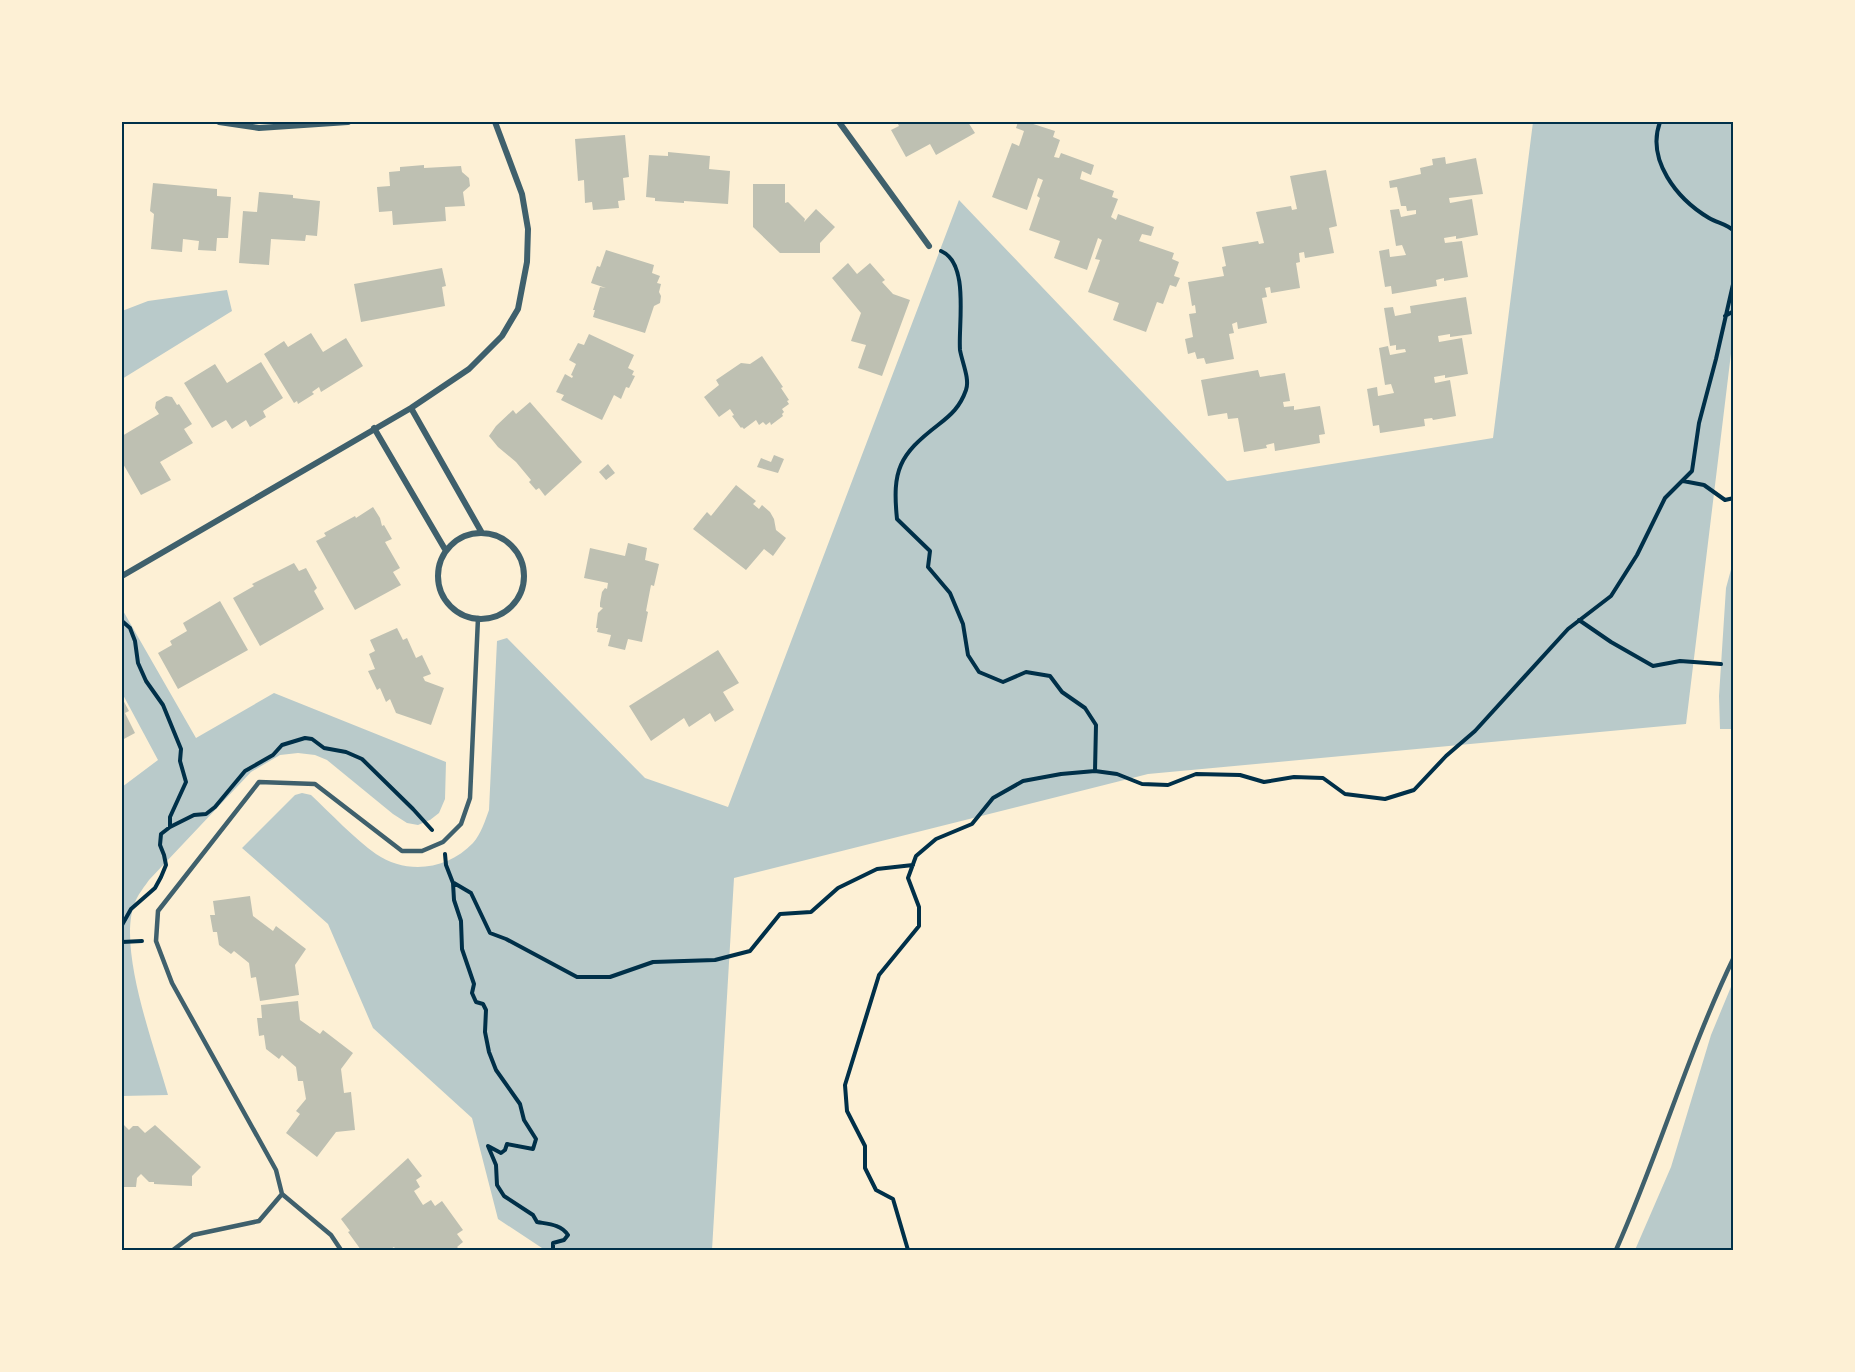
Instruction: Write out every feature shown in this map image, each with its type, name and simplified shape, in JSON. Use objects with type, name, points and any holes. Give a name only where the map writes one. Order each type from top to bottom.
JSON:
[{"type":"street","points":[[219,122],[259,128],[348,122]]},
{"type":"street","points":[[122,576],[411,408],[470,369],[502,336],[518,309],[527,262],[528,229],[522,194],[495,122]]},
{"type":"street","points":[[839,122],[929,246]]},
{"type":"street","points":[[411,408],[482,533]]},
{"type":"street","points":[[374,428],[446,551]]},
{"type":"street","points":[[482,533],[497,536],[510,543],[519,555],[524,570],[523,585],[517,599],[507,610],[493,617],[478,618],[463,615],[451,606],[442,594],[438,579],[440,564],[446,551],[462,537],[482,533]]},
{"type":"lane","points":[[341,1251],[331,1235],[282,1194],[276,1170],[172,984],[156,941],[158,911],[259,782],[315,784],[402,850],[422,851],[443,842],[461,824],[470,798],[478,618]]},
{"type":"lane","points":[[1616,1251],[1639,1200],[1711,1008],[1734,957]]},
{"type":"lane","points":[[173,1251],[193,1235],[259,1221],[282,1194]]},
{"type":"path","points":[[1660,122],[1656,133],[1656,153],[1666,176],[1690,205],[1710,219],[1734,231]]},
{"type":"path","points":[[929,246],[948,254],[957,269],[961,310],[960,349],[967,387],[957,410],[913,444],[898,470],[894,495],[897,519],[930,551],[928,567],[950,593],[963,624],[968,655],[979,672],[1003,682],[1026,672],[1050,676],[1062,692],[1085,708],[1096,724],[1095,771]]},
{"type":"path","points":[[908,1251],[893,1199],[876,1190],[865,1168],[865,1146],[847,1111],[845,1085],[879,975],[919,926],[919,907],[908,878],[916,856],[936,839],[972,824],[993,798],[1023,781],[1061,774],[1095,771],[1117,774],[1142,784],[1168,785],[1196,774],[1240,775],[1264,782],[1294,777],[1323,778],[1345,794],[1385,799],[1414,790],[1446,756],[1475,731],[1568,629],[1611,596],[1637,555],[1665,498],[1692,471],[1699,423],[1734,280]]},
{"type":"path","points":[[1724,317],[1734,311]]},
{"type":"path","points":[[1683,480],[1704,485],[1725,500],[1734,498]]},
{"type":"path","points":[[1579,620],[1653,666],[1680,661],[1721,664]]},
{"type":"path","points":[[122,621],[130,628],[135,641],[138,663],[146,681],[163,705],[181,749],[180,761],[186,782],[170,817],[170,827]]},
{"type":"path","points":[[122,925],[131,909],[155,888],[161,877],[166,865],[160,845],[161,834],[194,815],[206,814],[215,807],[245,771],[273,755],[282,745],[305,738],[312,739],[324,748],[346,752],[362,759],[413,808],[443,842],[446,865],[453,883],[454,900],[461,921],[462,949],[474,984],[472,993],[476,1002],[483,1004],[486,1010],[485,1032],[489,1052],[496,1070],[519,1104],[524,1120],[536,1139],[533,1149],[507,1144],[501,1153],[488,1146],[496,1165],[497,1185],[504,1196],[533,1215],[537,1222],[564,1230],[568,1235],[553,1243],[553,1251]]},
{"type":"path","points":[[453,883],[471,892],[490,933],[506,939],[577,977],[610,977],[653,962],[715,960],[750,951],[780,914],[811,912],[838,888],[877,869],[913,865]]},
{"type":"path","points":[[122,942],[156,941]]},
{"type":"shaded area","points":[[1533,122],[1733,122],[1733,337],[1686,724],[1148,774],[734,878],[712,1250],[545,1250],[498,1219],[472,1118],[373,1028],[328,924],[242,848],[295,795],[302,793],[311,795],[360,841],[388,861],[413,867],[426,867],[439,864],[463,852],[478,836],[489,810],[497,641],[507,638],[645,778],[728,807],[959,200],[1227,481],[1493,438]]},
{"type":"shaded area","points":[[227,290],[232,311],[122,379],[122,311],[148,301]]},
{"type":"shaded area","points":[[1733,562],[1733,729],[1720,729],[1719,696],[1726,588]]},
{"type":"shaded area","points":[[122,609],[196,738],[274,693],[446,762],[445,799],[439,813],[418,825],[407,823],[393,814],[327,760],[315,755],[298,753],[280,755],[251,772],[149,880],[136,900],[131,919],[130,942],[139,996],[168,1095],[122,1096],[122,787],[158,760],[122,693]]},
{"type":"shaded area","points":[[1733,982],[1733,1250],[1635,1250],[1671,1167],[1711,1035]]},
{"type":"building","points":[[897,122],[968,122],[975,133],[936,155],[930,144],[906,157],[891,130],[899,126]]},
{"type":"building","points":[[1018,122],[1027,122],[1055,131],[1053,137],[1060,140],[1054,157],[1059,158],[1061,153],[1094,165],[1091,175],[1082,171],[1080,179],[1114,191],[1112,197],[1118,199],[1111,217],[1116,220],[1118,214],[1154,227],[1151,236],[1142,234],[1139,241],[1174,253],[1172,259],[1179,262],[1174,276],[1180,278],[1176,287],[1170,285],[1163,304],[1157,302],[1146,332],[1113,320],[1119,303],[1088,292],[1100,260],[1095,259],[1102,240],[1098,238],[1087,270],[1054,258],[1060,241],[1029,230],[1040,198],[1037,196],[1043,180],[1038,178],[1027,210],[992,197],[1012,143],[1019,146],[1024,131],[1016,128]]},
{"type":"building","points":[[625,135],[629,177],[623,178],[625,200],[618,201],[619,208],[593,210],[592,202],[585,203],[584,180],[578,181],[575,139]]},
{"type":"building","points":[[668,152],[710,156],[709,169],[730,171],[728,204],[655,201],[655,198],[646,197],[649,155],[668,156]]},
{"type":"building","points":[[1445,157],[1446,164],[1476,158],[1483,194],[1449,198],[1450,203],[1472,199],[1478,235],[1456,239],[1456,236],[1444,238],[1445,243],[1462,241],[1468,277],[1444,281],[1444,278],[1436,280],[1437,286],[1392,294],[1391,286],[1385,287],[1379,251],[1389,249],[1390,257],[1406,255],[1402,245],[1396,246],[1390,210],[1399,209],[1401,217],[1416,214],[1416,210],[1407,211],[1406,206],[1401,206],[1397,187],[1390,188],[1389,181],[1421,174],[1420,168],[1433,165],[1432,159]]},
{"type":"building","points":[[424,165],[424,168],[461,166],[462,172],[469,178],[470,186],[463,192],[465,206],[445,207],[446,221],[393,225],[392,211],[379,212],[377,187],[390,186],[389,172],[400,171],[400,167]]},
{"type":"building","points":[[1326,170],[1337,226],[1329,228],[1334,253],[1305,258],[1304,252],[1299,253],[1300,262],[1296,263],[1300,288],[1271,293],[1270,287],[1265,288],[1267,297],[1262,298],[1267,323],[1238,329],[1237,322],[1232,324],[1234,333],[1229,334],[1234,359],[1206,364],[1204,358],[1197,359],[1195,352],[1188,354],[1185,339],[1193,337],[1189,314],[1196,313],[1195,305],[1192,306],[1188,282],[1224,276],[1222,267],[1226,266],[1222,247],[1258,241],[1259,244],[1264,243],[1256,212],[1291,206],[1292,210],[1297,209],[1290,176]]},
{"type":"building","points":[[153,183],[217,189],[217,196],[231,197],[228,238],[217,238],[216,251],[198,250],[199,241],[183,239],[182,252],[151,249],[154,214],[150,211]]},
{"type":"building","points":[[753,184],[785,184],[785,203],[788,202],[805,219],[804,222],[816,209],[835,227],[820,243],[820,253],[780,253],[753,227]]},
{"type":"building","points":[[259,192],[293,195],[293,198],[320,201],[317,236],[306,235],[305,241],[271,239],[269,265],[239,263],[243,211],[257,212]]},
{"type":"building","points":[[606,250],[654,265],[652,273],[660,276],[657,283],[661,284],[660,303],[654,306],[645,333],[593,317],[600,287],[606,288],[591,283]]},
{"type":"building","points":[[848,263],[857,274],[870,263],[885,280],[882,282],[893,294],[910,300],[882,376],[858,368],[866,345],[851,341],[861,313],[832,278]]},
{"type":"building","points":[[442,268],[446,286],[442,287],[445,306],[361,322],[354,284]]},
{"type":"building","points":[[1466,297],[1472,334],[1438,336],[1439,342],[1462,338],[1468,374],[1445,378],[1445,375],[1434,377],[1435,383],[1450,380],[1456,416],[1433,420],[1432,418],[1424,419],[1425,426],[1380,433],[1379,425],[1373,426],[1367,389],[1377,387],[1378,396],[1394,393],[1391,384],[1385,385],[1379,348],[1388,346],[1390,355],[1406,352],[1405,349],[1396,350],[1396,345],[1390,346],[1384,308],[1393,307],[1395,316],[1411,313],[1410,306]]},
{"type":"building","points":[[311,333],[323,352],[346,338],[363,366],[321,392],[319,387],[312,392],[314,394],[298,404],[297,401],[294,403],[264,354],[284,341],[288,347]]},
{"type":"building","points":[[589,334],[634,355],[628,368],[634,371],[632,375],[635,376],[629,388],[626,387],[621,399],[614,395],[602,420],[561,400],[564,395],[556,392],[565,374],[572,378],[576,364],[569,360],[578,343],[584,345]]},
{"type":"building","points":[[762,356],[783,387],[781,388],[789,404],[782,409],[783,416],[771,425],[770,422],[766,425],[763,422],[759,425],[756,420],[744,429],[732,416],[734,415],[730,409],[719,417],[704,397],[719,385],[716,380],[741,363],[750,364]]},
{"type":"building","points":[[261,362],[283,398],[263,411],[266,417],[250,427],[246,420],[232,429],[226,420],[212,428],[184,383],[215,364],[227,383]]},
{"type":"building","points":[[1258,370],[1260,377],[1285,373],[1290,401],[1283,402],[1284,407],[1294,406],[1294,410],[1320,406],[1325,434],[1319,435],[1320,443],[1275,451],[1274,443],[1266,445],[1267,448],[1244,452],[1238,418],[1228,419],[1227,413],[1208,416],[1201,380]]},
{"type":"building","points":[[166,396],[172,397],[177,405],[179,404],[192,424],[184,429],[193,443],[160,462],[171,480],[141,495],[122,462],[122,436],[159,414],[155,408],[156,402]]},
{"type":"building","points":[[530,402],[582,462],[545,496],[539,488],[536,490],[516,462],[489,436],[513,410],[516,414]]},
{"type":"building","points":[[774,455],[784,459],[778,473],[757,467],[761,458],[771,462]]},
{"type":"building","points":[[608,464],[615,473],[606,480],[599,472]]},
{"type":"building","points":[[736,485],[756,501],[753,504],[759,509],[762,505],[770,512],[776,530],[786,538],[773,556],[764,549],[746,570],[693,529],[707,512],[711,516]]},
{"type":"building","points":[[373,507],[382,526],[384,525],[392,539],[385,542],[400,568],[393,572],[401,585],[355,610],[316,541],[326,536],[324,533]]},
{"type":"building","points":[[628,543],[647,548],[645,560],[659,564],[654,586],[651,585],[642,642],[628,639],[625,650],[608,646],[611,635],[597,632],[598,613],[603,608],[600,607],[602,592],[605,588],[607,589],[608,583],[584,578],[590,548],[625,556]]},
{"type":"building","points":[[294,563],[299,571],[306,568],[317,588],[314,591],[324,609],[260,646],[233,598],[254,586],[252,584]]},
{"type":"building","points":[[220,601],[248,650],[178,689],[158,653],[172,645],[170,641],[187,631],[183,623]]},
{"type":"building","points":[[397,628],[403,640],[407,638],[416,658],[422,655],[431,674],[423,677],[425,681],[444,688],[431,725],[396,713],[390,699],[386,702],[380,688],[377,690],[368,671],[375,669],[369,654],[375,651],[370,640]]},
{"type":"building","points":[[718,650],[739,683],[723,692],[734,710],[715,722],[710,713],[689,727],[684,718],[651,741],[629,706]]},
{"type":"building","points":[[122,698],[129,711],[125,713],[135,733],[122,740]]},
{"type":"building","points":[[250,896],[253,916],[273,931],[276,926],[306,949],[295,965],[299,995],[260,1001],[256,977],[251,978],[249,963],[234,951],[231,954],[219,945],[217,932],[213,932],[210,915],[215,915],[213,901]]},
{"type":"building","points":[[298,1001],[300,1020],[320,1034],[323,1030],[353,1053],[341,1069],[344,1093],[351,1092],[355,1130],[336,1132],[317,1157],[286,1133],[300,1114],[296,1111],[306,1099],[303,1081],[298,1081],[296,1067],[282,1055],[279,1059],[266,1049],[264,1035],[259,1036],[257,1018],[262,1018],[261,1005]]},
{"type":"building","points":[[122,1123],[129,1130],[133,1126],[138,1126],[145,1133],[155,1125],[201,1167],[192,1176],[192,1186],[154,1184],[141,1174],[137,1178],[136,1187],[122,1187]]},
{"type":"building","points":[[408,1158],[422,1176],[416,1180],[420,1187],[414,1191],[423,1205],[431,1200],[435,1206],[442,1201],[463,1230],[457,1234],[463,1242],[457,1247],[460,1250],[396,1250],[394,1247],[392,1250],[361,1250],[348,1232],[350,1231],[341,1219]]}]
